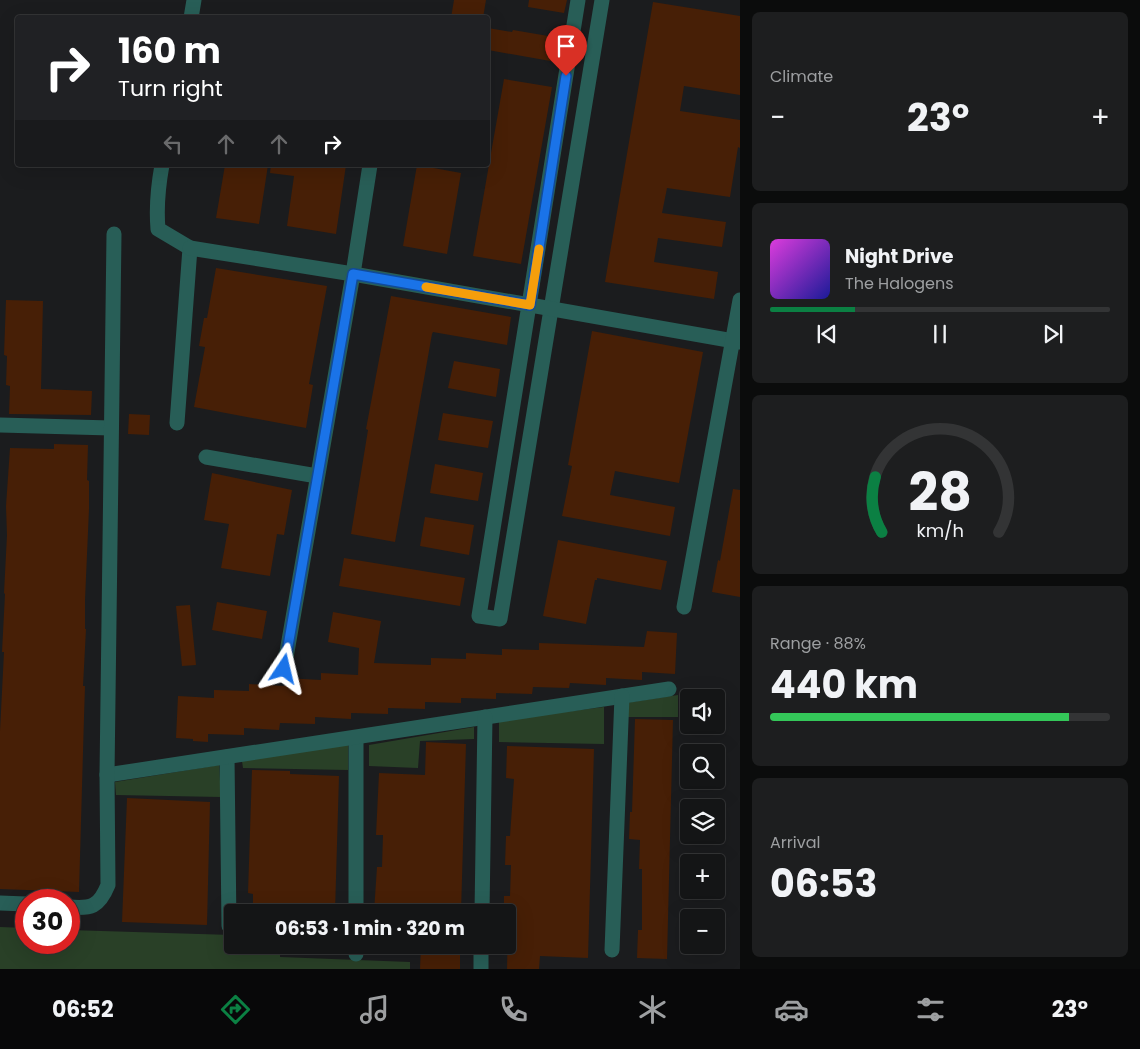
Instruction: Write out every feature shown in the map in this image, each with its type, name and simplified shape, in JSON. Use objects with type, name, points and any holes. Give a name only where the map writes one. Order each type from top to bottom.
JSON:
[{"type":"street","points":[[192,15],[194,0]]},
{"type":"street","points":[[578,0],[479,616],[500,620],[602,0]]},
{"type":"street","points":[[162,167],[157,192],[158,229],[190,248],[353,274],[737,341]]},
{"type":"street","points":[[284,669],[353,274],[370,167]]},
{"type":"street","points":[[80,908],[93,905],[102,899],[108,885],[107,775],[114,234]]},
{"type":"street","points":[[177,423],[190,248]]},
{"type":"street","points":[[684,607],[737,341],[740,300]]},
{"type":"street","points":[[0,425],[111,428]]},
{"type":"street","points":[[206,457],[317,476]]},
{"type":"street","points":[[107,775],[669,689]]},
{"type":"street","points":[[612,950],[622,696]]},
{"type":"street","points":[[482,904],[485,717]]},
{"type":"street","points":[[356,738],[356,904]]},
{"type":"street","points":[[227,757],[229,904]]},
{"type":"street","points":[[0,902],[15,903]]},
{"type":"street","points":[[481,969],[482,954]]},
{"type":"green space","points":[[678,695],[678,717],[627,717],[625,703]]},
{"type":"green space","points":[[604,707],[604,744],[499,742],[499,720]]},
{"type":"green space","points":[[474,727],[474,739],[420,741],[418,768],[369,766],[369,745]]},
{"type":"green space","points":[[348,744],[348,770],[243,768],[242,761]]},
{"type":"green space","points":[[219,765],[221,797],[116,795],[115,782]]},
{"type":"green space","points":[[0,927],[15,928],[15,954],[80,954],[80,930],[224,935],[224,954],[280,954],[280,957],[410,962],[410,969],[0,969]]},
{"type":"building","points":[[454,0],[486,0],[484,15],[452,15]]},
{"type":"building","points":[[529,0],[567,0],[564,13],[528,7]]},
{"type":"building","points":[[653,2],[740,16],[740,95],[684,86],[680,111],[740,120],[740,148],[738,147],[730,197],[667,188],[662,213],[726,222],[722,247],[658,238],[654,262],[718,272],[714,299],[605,282]]},
{"type":"building","points":[[490,28],[560,38],[556,62],[490,50]]},
{"type":"building","points":[[504,79],[552,87],[521,264],[473,256]]},
{"type":"building","points":[[225,167],[268,167],[259,224],[216,218]]},
{"type":"building","points":[[271,167],[346,167],[336,234],[287,226],[294,176],[270,173]]},
{"type":"building","points":[[417,167],[428,167],[461,173],[447,254],[403,246]]},
{"type":"building","points":[[216,268],[327,286],[309,384],[313,385],[306,428],[194,407],[205,347],[199,346],[204,318],[207,318]]},
{"type":"building","points":[[391,296],[511,317],[507,345],[433,332],[395,542],[351,534],[368,430],[366,429]]},
{"type":"building","points":[[6,300],[43,301],[41,389],[92,391],[91,415],[9,414],[10,386],[6,385],[7,356],[4,355]]},
{"type":"building","points":[[592,331],[703,352],[679,483],[615,471],[610,495],[675,507],[670,536],[562,516],[572,466],[568,465]]},
{"type":"building","points":[[454,361],[500,369],[496,397],[448,388]]},
{"type":"building","points":[[443,413],[493,421],[488,448],[438,440]]},
{"type":"building","points":[[129,414],[150,415],[149,435],[128,434]]},
{"type":"building","points":[[54,444],[88,445],[87,480],[89,481],[89,509],[85,600],[86,629],[83,686],[85,686],[79,889],[0,889],[0,731],[4,652],[2,652],[7,535],[6,506],[10,448],[54,449]]},
{"type":"building","points":[[435,464],[483,473],[478,501],[430,493]]},
{"type":"building","points":[[212,473],[292,490],[284,535],[277,534],[270,576],[221,568],[229,524],[204,520]]},
{"type":"building","points":[[733,489],[740,490],[740,597],[712,592],[718,560],[720,561]]},
{"type":"building","points":[[425,517],[474,525],[469,555],[420,546]]},
{"type":"building","points":[[558,540],[667,561],[661,590],[597,578],[586,624],[543,616]]},
{"type":"building","points":[[344,558],[465,578],[460,606],[339,586]]},
{"type":"building","points":[[217,602],[267,611],[262,639],[212,630]]},
{"type":"building","points":[[190,605],[196,665],[182,666],[176,606]]},
{"type":"building","points":[[333,612],[381,621],[374,663],[431,665],[431,658],[466,659],[466,653],[502,655],[502,649],[539,650],[539,643],[644,647],[647,631],[677,633],[675,674],[642,672],[642,680],[606,678],[606,685],[570,683],[569,688],[533,687],[532,694],[496,693],[496,699],[461,698],[461,703],[425,702],[425,709],[388,708],[388,714],[351,713],[351,719],[315,717],[315,724],[280,723],[279,730],[244,728],[244,735],[208,734],[208,742],[176,738],[178,696],[214,698],[214,690],[249,691],[249,684],[285,686],[285,678],[321,680],[321,673],[358,675],[359,648],[328,642]]},
{"type":"building","points":[[635,719],[673,720],[667,959],[637,958],[638,930],[642,930],[642,869],[639,869],[640,840],[629,839],[630,812],[632,812]]},
{"type":"building","points":[[426,742],[466,744],[461,904],[375,904],[377,867],[382,867],[383,835],[376,835],[379,773],[425,775]]},
{"type":"building","points":[[507,746],[594,749],[588,958],[540,956],[539,969],[507,969],[507,954],[516,954],[516,904],[504,904],[504,896],[510,896],[511,865],[505,865],[506,836],[510,836],[514,779],[506,778]]},
{"type":"building","points":[[252,770],[290,771],[290,774],[339,776],[335,904],[253,904],[253,894],[248,893]]},
{"type":"building","points":[[127,798],[210,802],[207,925],[122,922]]},
{"type":"building","points":[[421,954],[460,954],[460,969],[420,969]]},
{"type":"slow traffic","points":[[426,287],[530,305],[539,249]]},
{"type":"route","points":[[284,669],[353,274],[530,305],[566,76]]}]
